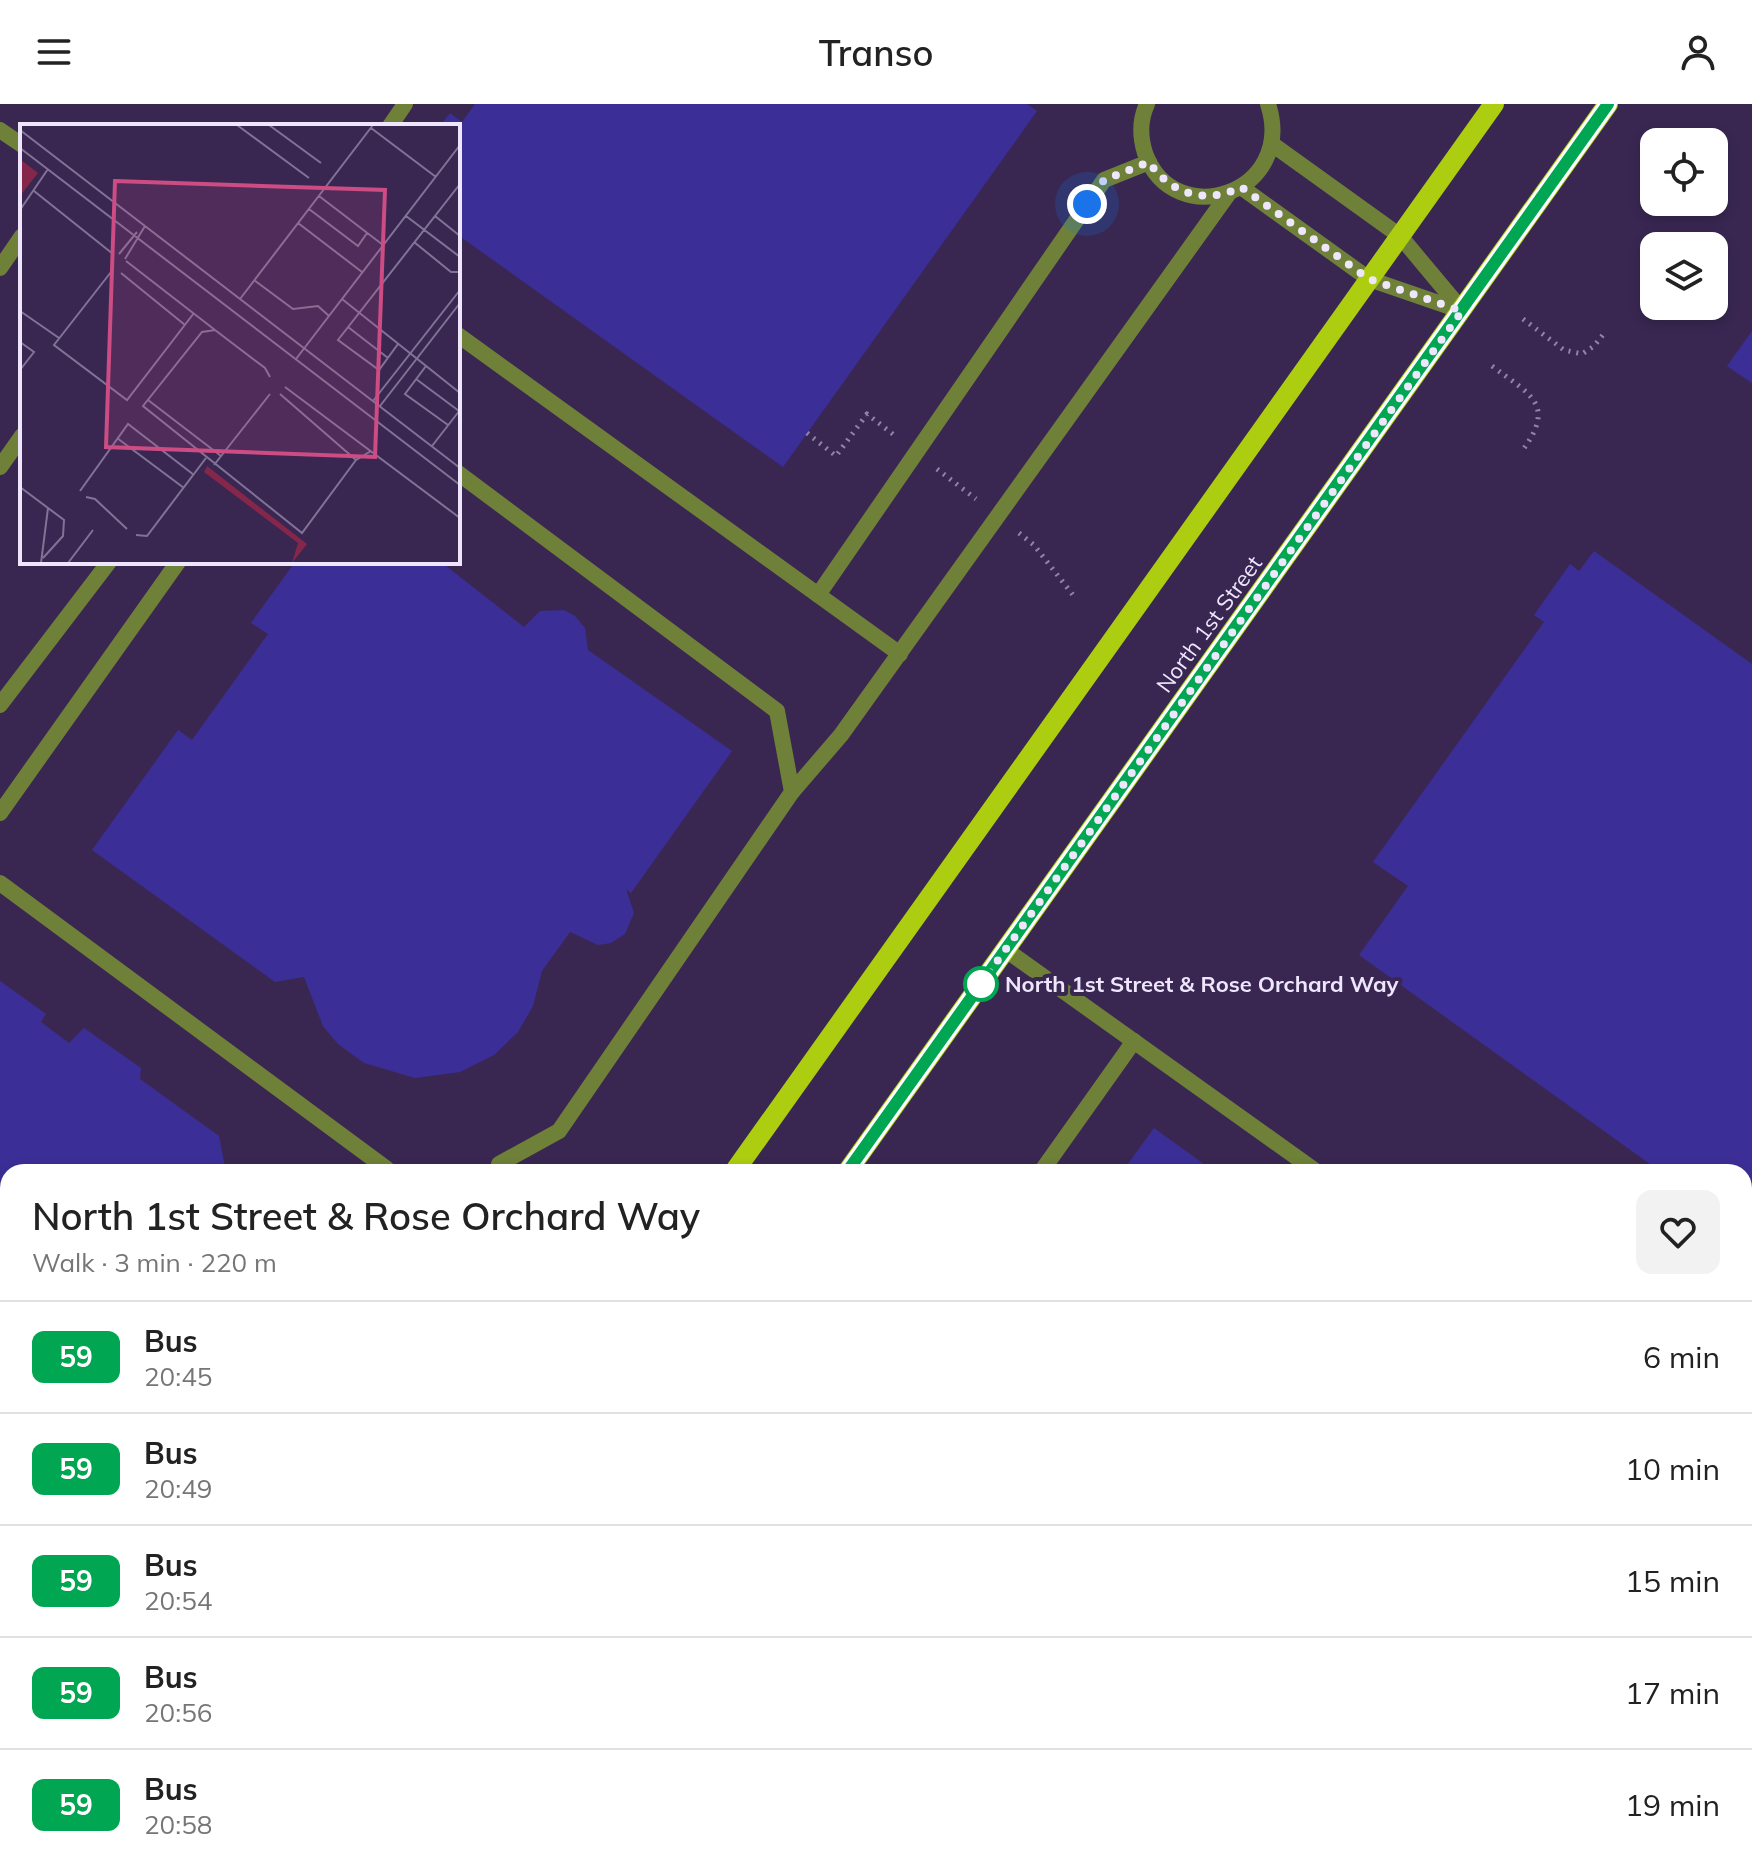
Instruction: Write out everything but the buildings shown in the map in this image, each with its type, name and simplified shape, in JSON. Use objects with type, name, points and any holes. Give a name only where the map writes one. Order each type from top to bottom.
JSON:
[{"type":"main road","points":[[740,1164],[1494,104]]},
{"type":"main road","name":"North 1st Street","points":[[853,1164],[1608,104]]},
{"type":"lane","points":[[391,124],[405,104]]},
{"type":"lane","points":[[1147,104],[1141,136],[1149,162],[1177,189],[1203,197],[1235,190],[1369,279],[1462,311]]},
{"type":"lane","points":[[499,1164],[559,1131],[792,792],[841,735],[1235,190],[1258,173],[1272,144],[1274,131],[1268,104]]},
{"type":"lane","points":[[0,130],[20,144]]},
{"type":"lane","points":[[1272,144],[1400,236],[1462,311]]},
{"type":"lane","points":[[818,595],[1104,180],[1149,162]]},
{"type":"lane","points":[[0,268],[20,239]]},
{"type":"lane","points":[[460,336],[900,654]]},
{"type":"lane","points":[[0,467],[20,439]]},
{"type":"lane","points":[[460,474],[777,711],[792,792]]},
{"type":"lane","points":[[0,705],[107,564]]},
{"type":"lane","points":[[0,813],[177,564]]},
{"type":"lane","points":[[0,883],[380,1164]]},
{"type":"lane","points":[[1006,950],[1306,1164]]},
{"type":"lane","points":[[1047,1164],[1134,1041]]},
{"type":"path","points":[[1523,319],[1564,350],[1582,354],[1594,346],[1606,331]]},
{"type":"path","points":[[1492,366],[1536,400],[1540,416],[1537,431],[1522,451]]},
{"type":"path","points":[[807,433],[836,456],[867,414],[1034,545],[1073,595]]},
{"type":"bus line","name":"59","points":[[853,1164],[1608,104]]},
{"type":"place","name":"North 1st Street & Rose Orchard Way","points":[[981,984]]},
{"type":"route","points":[[981,984],[1462,311],[1369,279],[1241,187],[1216,196],[1190,194],[1166,182],[1149,162],[1104,180],[1087,204]]}]
